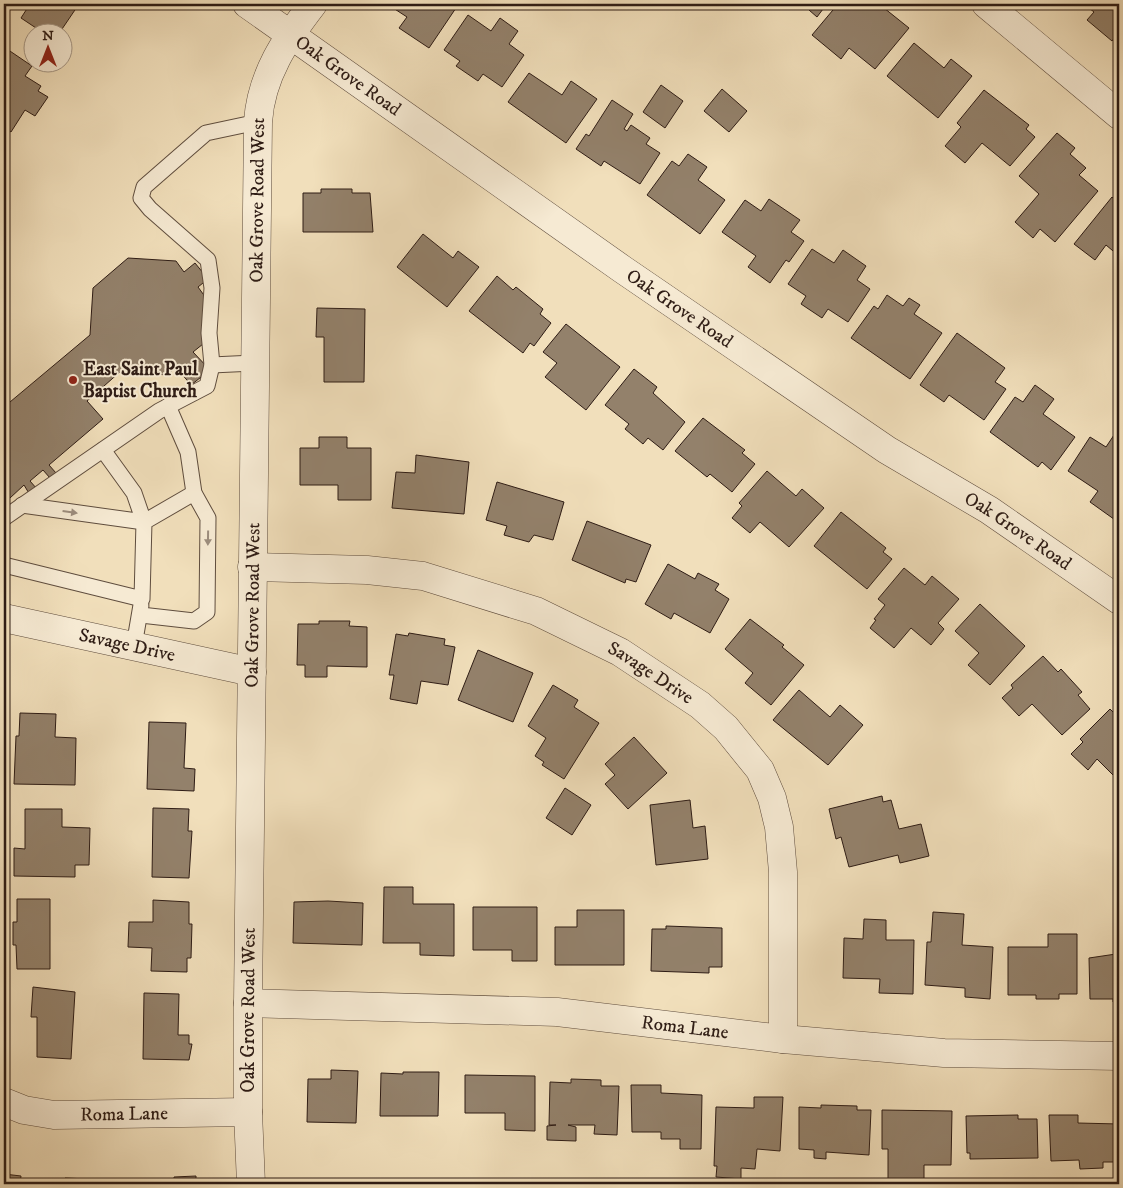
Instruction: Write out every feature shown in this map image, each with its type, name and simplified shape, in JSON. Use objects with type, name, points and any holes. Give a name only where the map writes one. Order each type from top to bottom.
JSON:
[{"type":"street","name":"Oak Grove Road","points":[[248,4],[630,274],[887,450],[989,510],[1119,600]]},
{"type":"street","name":"Oak Grove Road West","points":[[251,1184],[248,1112],[248,1003],[258,122],[265,83],[278,52],[313,4]]},
{"type":"street","points":[[986,4],[1119,116]]},
{"type":"street","name":"Savage Drive","points":[[252,567],[367,570],[423,576],[536,611],[620,652],[700,706],[726,728],[760,770],[772,798],[779,827],[783,872],[783,1039]]},
{"type":"street","name":"Savage Drive","points":[[4,618],[252,672]]},
{"type":"street","name":"Roma Lane","points":[[248,1003],[557,1012],[783,1039],[944,1053],[1119,1056]]},
{"type":"street","name":"Roma Lane","points":[[4,1102],[24,1110],[54,1116],[248,1112]]},
{"type":"lane","points":[[4,518],[168,406],[207,386],[212,365],[209,333],[212,288],[208,260],[150,209],[141,198],[144,187],[206,133],[258,122]]},
{"type":"lane","points":[[212,365],[254,363]]},
{"type":"lane","points":[[141,615],[194,621],[207,612],[208,518],[194,493],[188,452],[168,406]]},
{"type":"lane","points":[[104,450],[134,493],[144,522],[141,615],[134,646]]},
{"type":"lane","points":[[22,505],[144,522],[194,493]]},
{"type":"lane","points":[[4,565],[142,599]]},
{"type":"building","points":[[30,4],[79,4],[67,22],[27,22],[21,18]]},
{"type":"building","points":[[387,4],[458,5],[429,48],[399,28],[407,17]]},
{"type":"building","points":[[814,4],[826,5],[817,17],[809,10]]},
{"type":"building","points":[[838,4],[879,4],[909,28],[875,69],[849,48],[841,59],[812,35]]},
{"type":"building","points":[[1084,4],[1119,4],[1119,32],[1112,41],[1087,20],[1094,12]]},
{"type":"building","points":[[468,15],[491,31],[500,18],[518,31],[509,44],[524,55],[502,87],[483,74],[478,81],[456,66],[460,61],[444,50]]},
{"type":"building","points":[[914,43],[944,68],[951,59],[972,76],[938,118],[887,76]]},
{"type":"building","points":[[4,47],[22,59],[22,72],[28,72],[25,76],[41,86],[38,91],[48,97],[35,116],[25,110],[11,132],[4,127]]},
{"type":"building","points":[[529,73],[562,95],[571,81],[597,99],[566,143],[508,102]]},
{"type":"building","points":[[661,85],[683,101],[665,128],[643,112]]},
{"type":"building","points":[[722,89],[747,111],[729,132],[704,111]]},
{"type":"building","points":[[984,90],[1029,125],[1026,129],[1035,137],[1010,166],[982,143],[965,163],[945,146],[961,127],[957,123]]},
{"type":"building","points":[[612,100],[633,114],[624,129],[627,131],[631,125],[650,138],[646,144],[660,153],[640,184],[604,161],[601,166],[576,149],[586,134],[589,136]]},
{"type":"building","points":[[1057,133],[1075,148],[1070,154],[1086,168],[1079,175],[1098,191],[1055,242],[1040,229],[1033,238],[1015,222],[1039,194],[1019,176]]},
{"type":"building","points":[[688,154],[707,167],[698,180],[725,200],[700,234],[647,195],[672,161],[679,166]]},
{"type":"building","points":[[321,189],[352,189],[352,193],[370,193],[373,232],[303,232],[303,193],[321,193]]},
{"type":"building","points":[[1112,197],[1119,203],[1119,256],[1106,245],[1095,260],[1074,244]]},
{"type":"building","points":[[769,199],[800,220],[791,232],[804,241],[789,262],[786,260],[770,283],[748,267],[756,256],[722,232],[745,200],[761,211]]},
{"type":"building","points":[[423,234],[453,258],[458,251],[479,267],[447,307],[397,267]]},
{"type":"building","points":[[812,249],[834,263],[843,250],[866,266],[857,280],[870,289],[848,322],[828,309],[822,318],[801,304],[806,296],[788,284]]},
{"type":"building","name":"East Saint Paul Baptist Church","points":[[128,258],[176,261],[184,272],[195,263],[208,279],[198,287],[206,298],[203,344],[193,352],[210,370],[191,385],[176,367],[167,375],[121,371],[87,401],[103,419],[49,465],[56,473],[50,478],[43,470],[30,481],[37,489],[30,495],[24,485],[10,498],[4,490],[4,407],[90,335],[93,288]]},
{"type":"building","points":[[497,276],[513,290],[516,287],[543,309],[540,314],[551,323],[534,346],[530,343],[523,353],[469,311]]},
{"type":"building","points":[[887,295],[903,306],[909,298],[920,305],[914,314],[942,333],[910,379],[851,338],[874,306],[878,309]]},
{"type":"building","points":[[317,308],[365,309],[364,382],[324,382],[324,337],[316,337]]},
{"type":"building","points":[[566,324],[620,367],[586,410],[545,377],[557,363],[543,352]]},
{"type":"building","points":[[957,333],[1005,368],[995,382],[1006,389],[984,420],[949,395],[944,402],[920,385]]},
{"type":"building","points":[[634,369],[657,387],[653,393],[685,422],[663,450],[648,438],[643,444],[625,429],[629,424],[605,405]]},
{"type":"building","points":[[1035,385],[1054,399],[1043,414],[1075,437],[1051,470],[1042,462],[1038,467],[990,432],[1015,397],[1023,402]]},
{"type":"building","points":[[703,418],[745,450],[742,453],[755,464],[732,492],[710,474],[707,477],[675,451]]},
{"type":"building","points":[[1114,435],[1119,438],[1118,522],[1090,502],[1098,491],[1068,471],[1090,437],[1106,447]]},
{"type":"building","points":[[319,437],[347,437],[347,448],[371,448],[371,500],[338,500],[338,485],[300,485],[300,448],[319,448]]},
{"type":"building","points":[[416,455],[469,462],[464,514],[392,508],[396,472],[415,473]]},
{"type":"building","points":[[767,471],[796,496],[802,489],[824,508],[789,547],[760,522],[750,533],[732,518],[742,506],[739,503]]},
{"type":"building","points":[[497,482],[564,502],[553,540],[534,535],[529,542],[504,535],[507,526],[486,520]]},
{"type":"building","points":[[841,512],[886,548],[883,552],[892,559],[867,589],[814,546]]},
{"type":"building","points":[[587,521],[651,545],[636,582],[626,579],[625,583],[572,560]]},
{"type":"building","points":[[668,564],[695,579],[698,573],[719,584],[715,590],[729,599],[710,633],[674,613],[671,619],[645,604]]},
{"type":"building","points":[[904,568],[925,585],[932,576],[959,599],[938,623],[944,629],[931,645],[911,628],[894,648],[870,628],[876,620],[874,619],[885,605],[878,599]]},
{"type":"building","points":[[980,604],[1025,646],[990,685],[968,665],[979,653],[955,631]]},
{"type":"building","points":[[750,619],[784,645],[782,647],[804,665],[771,705],[745,683],[753,673],[725,649]]},
{"type":"building","points":[[319,621],[350,621],[349,626],[367,627],[367,667],[327,666],[327,677],[305,677],[305,665],[297,665],[298,624],[319,624]]},
{"type":"building","points":[[409,633],[445,639],[444,645],[455,647],[448,685],[421,681],[417,704],[390,699],[394,675],[389,675],[396,634],[408,636]]},
{"type":"building","points":[[478,650],[533,673],[513,722],[458,700]]},
{"type":"building","points":[[1043,656],[1058,672],[1061,669],[1082,692],[1078,695],[1090,709],[1062,735],[1032,704],[1019,716],[1002,698],[1013,688],[1011,685]]},
{"type":"building","points":[[553,685],[578,700],[574,707],[599,723],[564,779],[542,765],[544,762],[535,756],[546,738],[528,726]]},
{"type":"building","points":[[799,690],[830,717],[840,705],[863,725],[828,765],[773,720]]},
{"type":"building","points":[[1110,709],[1119,718],[1119,781],[1097,759],[1088,770],[1071,754],[1083,742],[1080,739]]},
{"type":"building","points":[[20,713],[56,714],[55,737],[76,738],[75,785],[14,784],[16,736],[19,736]]},
{"type":"building","points":[[149,722],[186,723],[184,768],[195,769],[194,791],[147,789]]},
{"type":"building","points":[[634,737],[667,773],[628,809],[605,784],[615,775],[605,764]]},
{"type":"building","points":[[565,788],[591,805],[572,835],[546,818]]},
{"type":"building","points":[[882,796],[883,802],[891,800],[899,829],[921,824],[929,856],[900,863],[898,855],[849,867],[841,837],[836,839],[829,809]]},
{"type":"building","points":[[690,800],[693,828],[705,826],[708,859],[656,865],[650,805]]},
{"type":"building","points":[[153,808],[189,809],[188,831],[192,831],[189,878],[152,877]]},
{"type":"building","points":[[25,809],[62,809],[62,827],[90,828],[89,865],[75,865],[75,877],[14,876],[14,848],[25,849]]},
{"type":"building","points":[[384,887],[413,887],[413,904],[454,904],[454,956],[420,955],[420,943],[383,943]]},
{"type":"building","points":[[17,899],[50,899],[50,969],[17,969],[16,945],[13,945],[13,922],[17,922]]},
{"type":"building","points":[[153,900],[189,902],[189,924],[192,924],[191,958],[187,958],[187,972],[151,971],[152,948],[128,947],[129,922],[153,922]]},
{"type":"building","points":[[294,902],[363,903],[362,945],[293,943]]},
{"type":"building","points":[[473,907],[537,907],[537,961],[512,961],[512,950],[473,950]]},
{"type":"building","points":[[577,910],[624,910],[624,965],[555,965],[555,927],[577,927]]},
{"type":"building","points":[[933,912],[964,914],[962,945],[993,947],[990,999],[965,997],[965,988],[925,985],[927,942],[931,942]]},
{"type":"building","points":[[864,919],[886,920],[886,940],[914,940],[913,994],[879,993],[880,979],[843,978],[844,938],[863,939]]},
{"type":"building","points":[[666,926],[722,928],[722,967],[709,967],[709,973],[651,971],[652,929],[666,929]]},
{"type":"building","points":[[1048,934],[1077,934],[1077,994],[1059,994],[1059,999],[1036,999],[1036,995],[1008,995],[1008,947],[1048,947]]},
{"type":"building","points":[[1116,954],[1119,956],[1119,1002],[1113,1002],[1113,999],[1090,999],[1089,958]]},
{"type":"building","points":[[33,987],[75,992],[71,1059],[37,1057],[37,1017],[31,1017]]},
{"type":"building","points":[[144,993],[179,994],[178,1035],[189,1035],[189,1044],[192,1044],[189,1060],[143,1059]]},
{"type":"building","points":[[331,1070],[358,1071],[356,1123],[307,1122],[308,1079],[331,1079]]},
{"type":"building","points":[[403,1072],[439,1072],[438,1116],[380,1116],[381,1073],[403,1074]]},
{"type":"building","points":[[465,1075],[535,1076],[535,1131],[505,1130],[505,1113],[465,1113]]},
{"type":"building","points":[[571,1079],[601,1080],[601,1086],[619,1086],[617,1135],[594,1134],[595,1125],[568,1125],[576,1127],[576,1141],[547,1140],[547,1126],[556,1125],[549,1125],[550,1082],[571,1083]]},
{"type":"building","points":[[631,1085],[661,1085],[661,1093],[702,1095],[701,1149],[680,1149],[680,1139],[661,1139],[661,1132],[632,1132]]},
{"type":"building","points":[[754,1097],[783,1097],[780,1151],[757,1149],[755,1169],[741,1168],[741,1179],[716,1177],[717,1166],[714,1166],[716,1107],[754,1108]]},
{"type":"building","points":[[821,1105],[857,1106],[857,1110],[871,1110],[869,1155],[826,1152],[826,1159],[814,1158],[814,1150],[799,1149],[799,1107],[821,1108]]},
{"type":"building","points":[[882,1110],[952,1111],[951,1165],[924,1165],[924,1179],[888,1181],[888,1149],[882,1149]]},
{"type":"building","points":[[1018,1115],[1018,1119],[1037,1119],[1038,1158],[970,1159],[970,1153],[967,1153],[966,1116]]},
{"type":"building","points":[[1049,1115],[1078,1115],[1078,1123],[1119,1124],[1119,1162],[1103,1162],[1103,1168],[1080,1169],[1079,1160],[1051,1161]]},
{"type":"building","points":[[4,1174],[21,1176],[20,1184],[4,1184]]},
{"type":"building","points":[[196,1176],[196,1184],[174,1184],[174,1177]]},
{"type":"building","points":[[65,1178],[113,1180],[113,1184],[45,1184],[45,1181],[65,1181]]},
{"type":"place","name":"East Saint Paul Baptist Church","points":[[73,380]]}]
